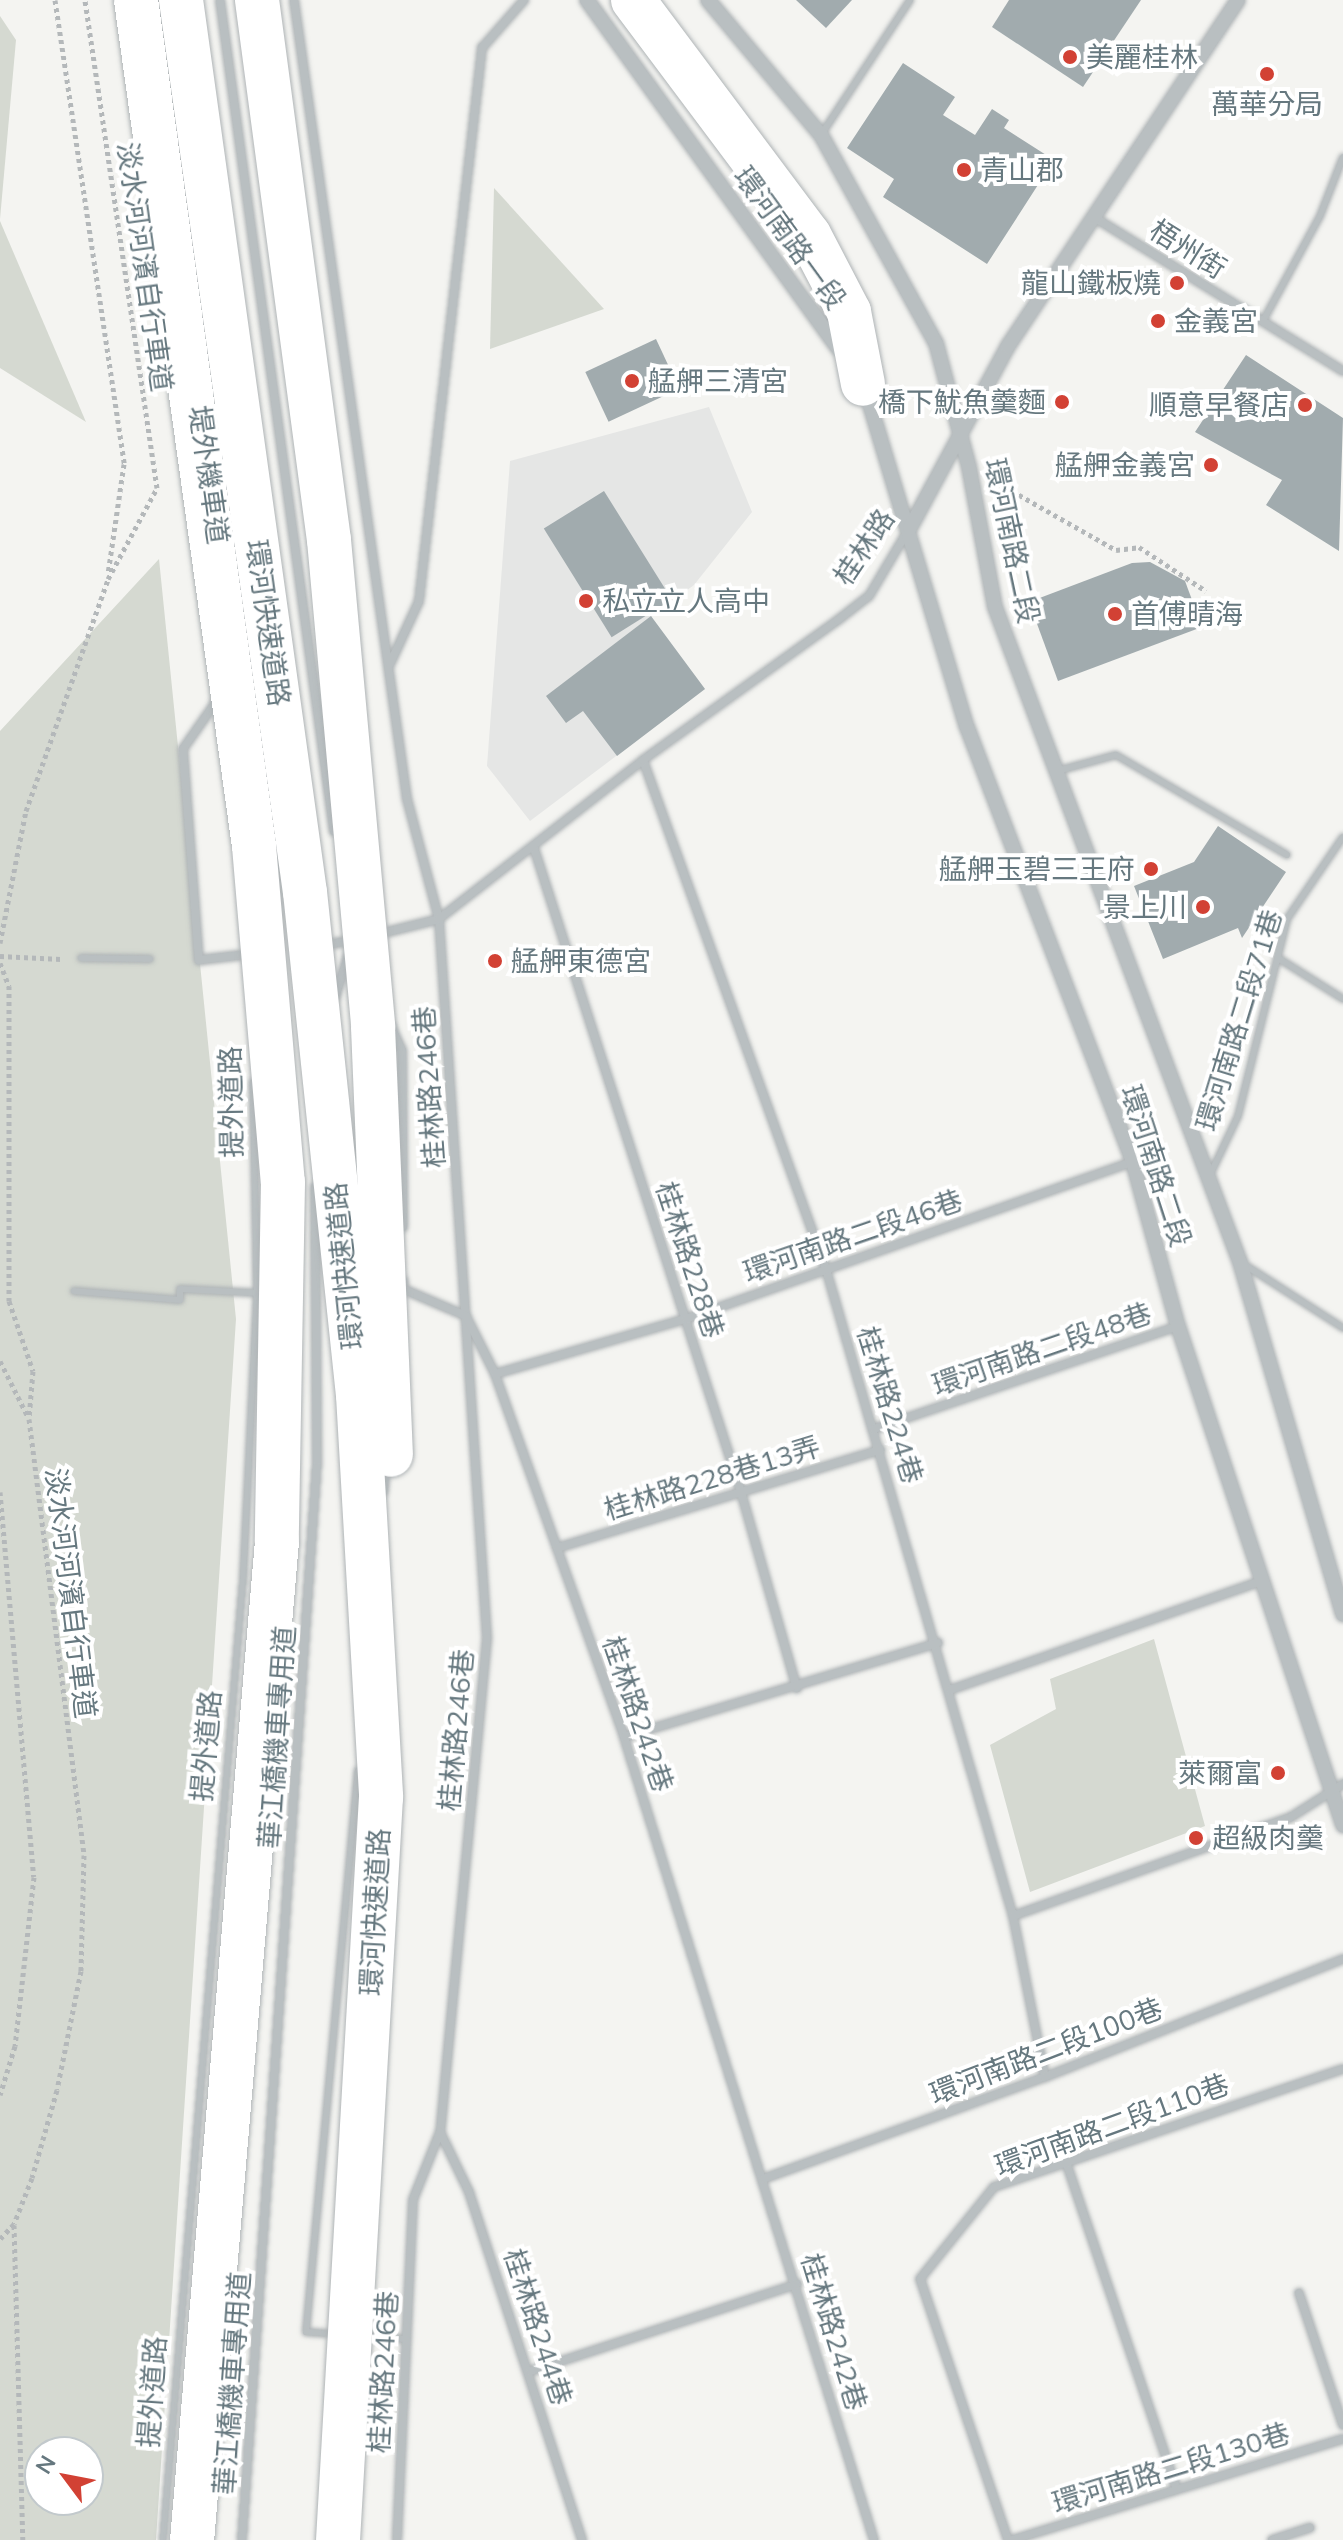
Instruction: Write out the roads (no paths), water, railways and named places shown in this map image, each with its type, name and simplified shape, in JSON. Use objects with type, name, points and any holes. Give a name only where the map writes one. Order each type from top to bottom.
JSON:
[{"type":"highway","name":"環河快速道路","points":[[136,0],[254,846],[283,1182],[277,1541],[192,2540]]},
{"type":"highway","name":"環河快速道路","points":[[181,0],[307,908],[358,1395],[370,1780],[338,2540]]},
{"type":"highway","points":[[257,0],[329,540],[373,1027],[394,1562],[370,1780]]},
{"type":"highway","points":[[633,0],[809,235],[849,312],[863,384]]},
{"type":"street","points":[[220,0],[335,840]]},
{"type":"street","name":"桂林路246巷","points":[[294,0],[407,799],[439,919],[487,1638],[440,2132],[413,2200],[397,2540]]},
{"type":"street","points":[[390,664],[419,601],[482,48],[524,0]]},
{"type":"street","name":"環河南路一段","points":[[587,0],[863,384],[910,528]]},
{"type":"street","points":[[708,0],[821,135],[936,343],[961,431]]},
{"type":"street","name":"桂林路","points":[[296,950],[353,941],[439,919],[534,848],[643,760],[869,596],[910,528],[961,431],[1091,215],[1238,0]]},
{"type":"street","name":"梧州街","points":[[1091,215],[1343,371]]},
{"type":"street","name":"環河南路二段","points":[[961,431],[995,607],[1240,1262],[1343,1614]]},
{"type":"street","name":"環河南路二段","points":[[910,528],[967,727],[1133,1162],[1178,1326],[1261,1581],[1336,1787],[1343,1825]]},
{"type":"street","points":[[216,683],[230,735],[237,810]]},
{"type":"street","points":[[218,699],[183,749],[199,960],[282,952]]},
{"type":"street","name":"桂林路224巷","points":[[643,760],[826,1269],[938,1643],[1013,1916],[1045,2077]]},
{"type":"street","name":"桂林路228巷","points":[[534,848],[741,1492],[797,1688]]},
{"type":"street","points":[[349,930],[402,1051],[403,1241]]},
{"type":"street","points":[[333,1001],[353,941]]},
{"type":"street","points":[[249,942],[250,955]]},
{"type":"street","points":[[314,1094],[314,1062],[329,1016]]},
{"type":"street","name":"環河南路二段46巷","points":[[495,1374],[686,1319],[1133,1162]]},
{"type":"street","name":"華江橋機車專用道","points":[[242,2540],[317,1461],[315,1174]]},
{"type":"street","points":[[403,1273],[403,1289],[466,1316]]},
{"type":"street","name":"桂林路242巷","points":[[466,1316],[495,1374],[624,1737],[797,2284],[874,2540]]},
{"type":"street","name":"環河南路二段48巷","points":[[874,1429],[1178,1326]]},
{"type":"street","name":"桂林路228巷13弄","points":[[557,1548],[880,1450]]},
{"type":"street","points":[[950,1690],[1261,1581]]},
{"type":"street","points":[[624,1737],[797,1688],[938,1643]]},
{"type":"street","points":[[1013,1916],[1291,1817],[1336,1787]]},
{"type":"street","name":"環河南路二段100巷","points":[[763,2179],[1045,2077],[1343,1959]]},
{"type":"street","name":"環河南路二段110巷","points":[[1010,2540],[920,2279],[994,2187],[1065,2159],[1343,2069]]},
{"type":"street","name":"桂林路244巷","points":[[440,2132],[469,2192],[531,2371],[582,2540]]},
{"type":"street","points":[[1065,2159],[1176,2486]]},
{"type":"street","points":[[531,2371],[797,2284]]},
{"type":"street","points":[[1299,2293],[1343,2425]]},
{"type":"street","name":"環河南路二段130巷","points":[[1010,2540],[1176,2486],[1343,2439]]},
{"type":"street","points":[[1272,2540],[1310,2528]]},
{"type":"lane","points":[[821,135],[910,0]]},
{"type":"lane","points":[[1263,321],[1320,216],[1343,157]]},
{"type":"lane","points":[[1057,771],[1116,755],[1287,855]]},
{"type":"lane","name":"環河南路二段71巷","points":[[1208,1180],[1238,1116],[1287,919],[1343,837]]},
{"type":"lane","points":[[250,955],[250,970]]},
{"type":"lane","points":[[81,958],[150,959]]},
{"type":"lane","points":[[1278,958],[1343,999]]},
{"type":"lane","name":"提外道路","points":[[163,2540],[243,1580],[257,1293],[253,1078]]},
{"type":"lane","points":[[1240,1262],[1343,1328]]},
{"type":"lane","points":[[74,1291],[180,1300],[180,1289],[257,1293]]},
{"type":"lane","points":[[402,1305],[403,1289]]},
{"type":"lane","points":[[383,1510],[398,1352]]},
{"type":"lane","points":[[365,1700],[378,1557]]},
{"type":"lane","points":[[370,1780],[306,2332],[406,2339]]},
{"type":"place","name":"美麗桂林","points":[[1070,57]]},
{"type":"place","name":"萬華分局","points":[[1267,74]]},
{"type":"place","name":"青山郡","points":[[964,170]]},
{"type":"place","name":"龍山鐵板燒","points":[[1177,283]]},
{"type":"place","name":"金義宮","points":[[1158,321]]},
{"type":"place","name":"艋舺三清宮","points":[[632,381]]},
{"type":"place","name":"橋下魷魚羹麵","points":[[1062,402]]},
{"type":"place","name":"順意早餐店","points":[[1305,405]]},
{"type":"place","name":"艋舺金義宮","points":[[1211,465]]},
{"type":"place","name":"私立立人高中","points":[[586,601]]},
{"type":"place","name":"首傅晴海","points":[[1115,614]]},
{"type":"place","name":"艋舺玉碧三王府","points":[[1151,869]]},
{"type":"place","name":"景上川","points":[[1203,907]]},
{"type":"place","name":"艋舺東德宮","points":[[495,961]]},
{"type":"place","name":"萊爾富","points":[[1278,1773]]},
{"type":"place","name":"超級肉羹","points":[[1196,1838]]}]
